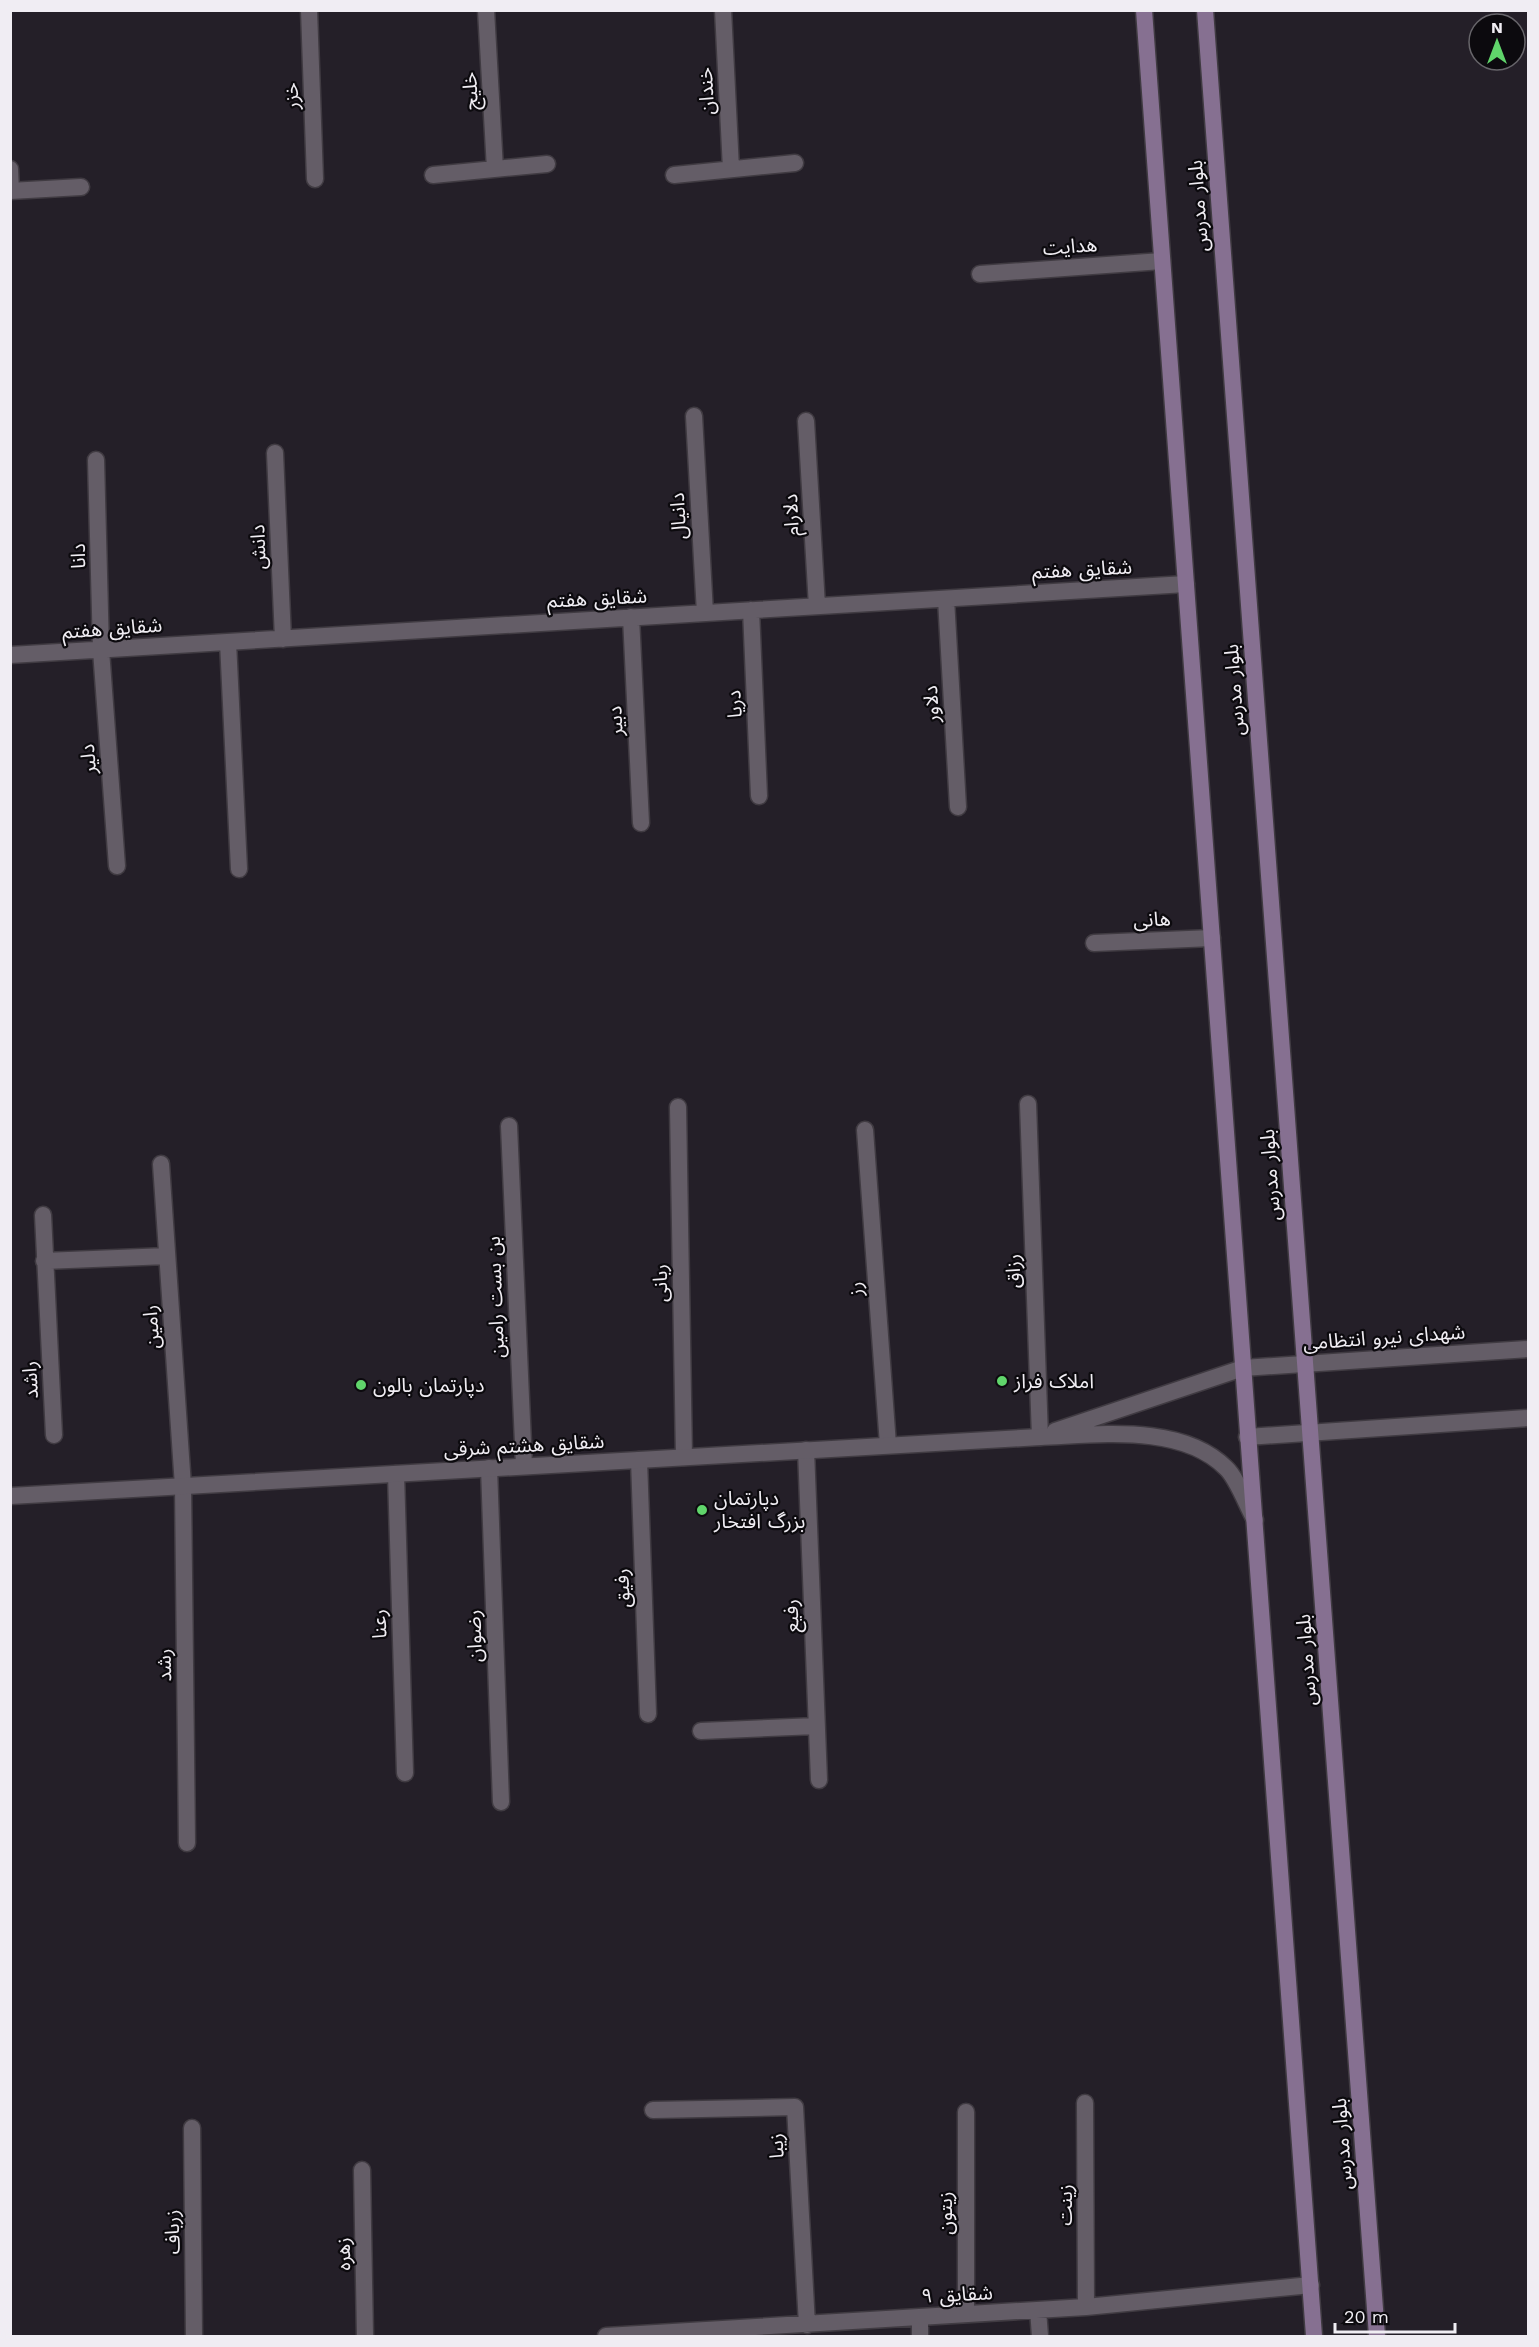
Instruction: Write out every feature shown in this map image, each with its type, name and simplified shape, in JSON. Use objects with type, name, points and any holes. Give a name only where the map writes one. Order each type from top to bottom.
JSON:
[{"type":"main road","name":"بلوار مدرس","points":[[1144,10],[1314,2337]]},
{"type":"main road","name":"بلوار مدرس","points":[[1205,10],[1377,2337]]},
{"type":"street","name":"خزر","points":[[309,10],[315,179]]},
{"type":"street","name":"خلیج","points":[[486,10],[495,170]]},
{"type":"street","name":"خندان","points":[[723,10],[731,170]]},
{"type":"street","points":[[433,176],[547,164]]},
{"type":"street","points":[[674,176],[795,164]]},
{"type":"street","points":[[10,169],[11,191],[81,187]]},
{"type":"street","name":"هدایت","points":[[980,274],[1162,261]]},
{"type":"street","name":"دانیال","points":[[694,416],[705,613]]},
{"type":"street","name":"دلارام","points":[[806,421],[817,606]]},
{"type":"street","name":"دانش","points":[[275,453],[283,639]]},
{"type":"street","name":"دانا","points":[[96,460],[101,650]]},
{"type":"street","name":"شقایق هفتم","points":[[10,656],[1186,584]]},
{"type":"street","name":"دلاور","points":[[946,599],[958,807]]},
{"type":"street","name":"دریا","points":[[751,610],[759,796]]},
{"type":"street","name":"دبیر","points":[[631,617],[641,823]]},
{"type":"street","points":[[228,642],[239,869]]},
{"type":"street","name":"دلیر","points":[[101,650],[117,866]]},
{"type":"street","name":"هانی","points":[[1094,943],[1212,938]]},
{"type":"street","name":"رزاق","points":[[1028,1104],[1040,1437]]},
{"type":"street","name":"ربانی","points":[[678,1107],[684,1457]]},
{"type":"street","name":"بن بست رامین","points":[[509,1126],[524,1467]]},
{"type":"street","name":"رز","points":[[865,1130],[888,1445]]},
{"type":"street","name":"رامین","points":[[161,1164],[183,1486]]},
{"type":"street","name":"راشد","points":[[43,1215],[54,1435]]},
{"type":"street","points":[[44,1261],[167,1256]]},
{"type":"street","name":"شهدای نیرو انتظامی","points":[[1243,1368],[1528,1349]]},
{"type":"street","name":"شقایق هشتم شرقی","points":[[1040,1437],[1243,1368]]},
{"type":"street","points":[[1247,1437],[1528,1418]]},
{"type":"street","name":"شقایق هشتم شرقی","points":[[10,1496],[888,1445],[1132,1435],[1175,1441],[1205,1450],[1228,1469],[1255,1520]]},
{"type":"street","name":"رفیع","points":[[806,1450],[819,1780]]},
{"type":"street","name":"رفیق","points":[[639,1460],[648,1714]]},
{"type":"street","name":"رضوان","points":[[489,1468],[501,1802]]},
{"type":"street","name":"رعنا","points":[[396,1474],[405,1773]]},
{"type":"street","name":"رشد","points":[[183,1486],[187,1843]]},
{"type":"street","points":[[701,1731],[816,1726]]},
{"type":"street","name":"زینت","points":[[1085,2103],[1086,2307]]},
{"type":"street","name":"زیبا","points":[[653,2110],[795,2107],[807,2325]]},
{"type":"street","name":"زیتون","points":[[966,2112],[966,2314]]},
{"type":"street","name":"زرباف","points":[[192,2128],[194,2337]]},
{"type":"street","name":"زهره","points":[[362,2170],[365,2337]]},
{"type":"street","name":"شقایق ۹","points":[[606,2337],[728,2333],[807,2325],[1086,2307],[1311,2285]]},
{"type":"street","points":[[1038,2310],[1040,2337]]},
{"type":"street","points":[[920,2317],[920,2337]]},
{"type":"place","name":"املاک فراز","points":[[1002,1381]]},
{"type":"place","name":"دپارتمان بالون","points":[[361,1385]]},
{"type":"place","name":"دپارتمان بزرگ افتخار","points":[[702,1510]]}]
